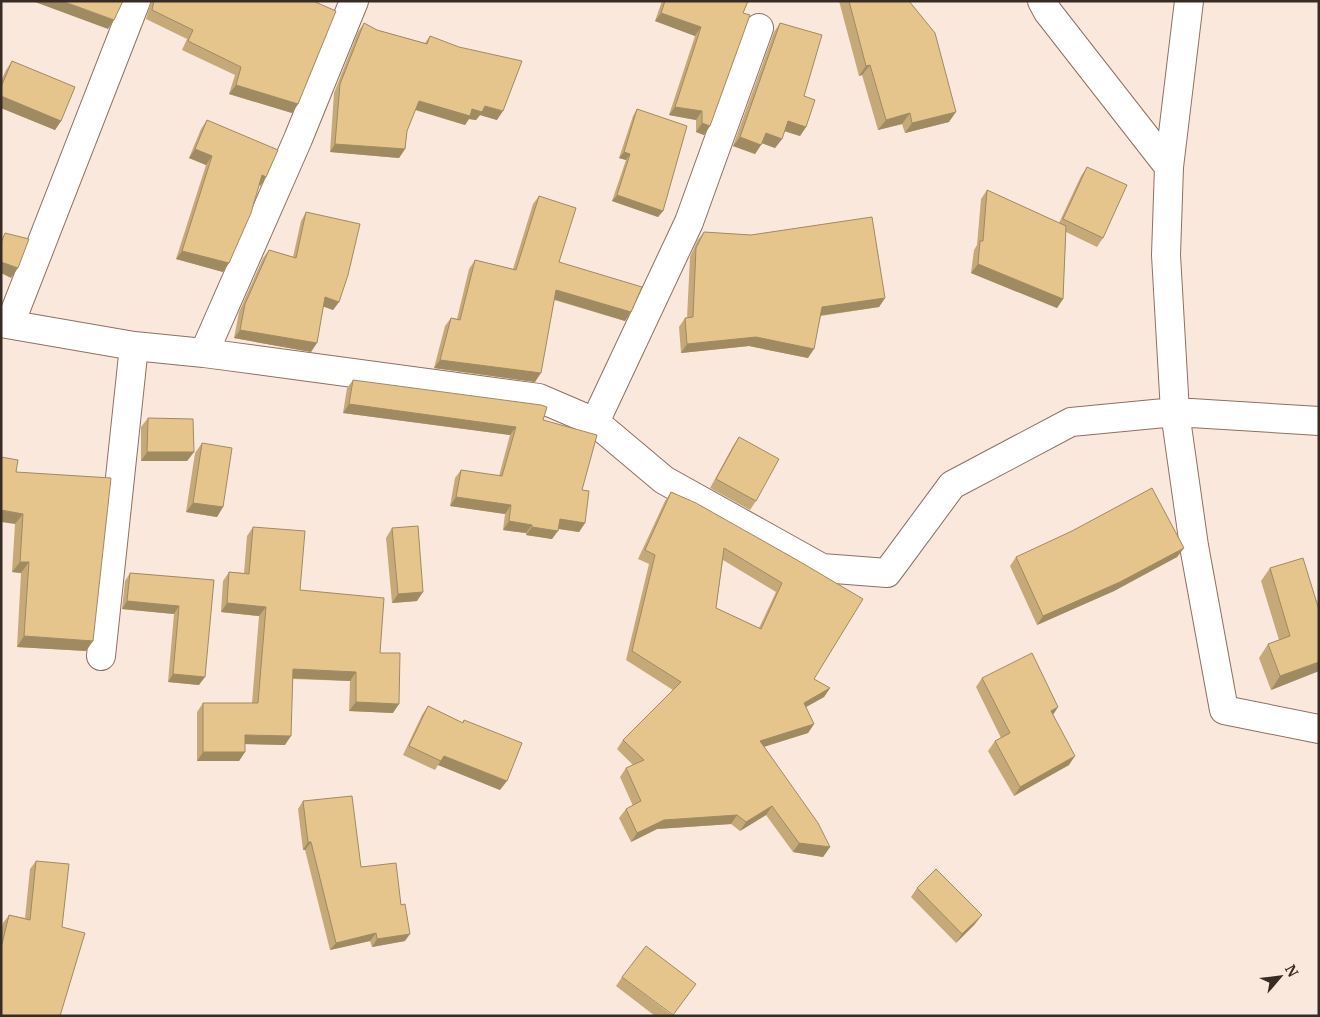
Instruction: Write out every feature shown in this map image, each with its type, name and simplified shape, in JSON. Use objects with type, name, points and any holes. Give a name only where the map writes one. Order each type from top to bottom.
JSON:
[{"type":"street","points":[[136,1],[6,323],[134,346],[204,353],[539,398],[595,422],[664,480],[822,568],[887,573],[952,485],[1071,422],[1175,412],[1319,421]]},
{"type":"street","points":[[204,353],[298,139],[354,1]]},
{"type":"street","points":[[1042,1],[1048,12],[1169,167]]},
{"type":"street","points":[[1189,1],[1169,167],[1166,255],[1175,412],[1194,546],[1224,710],[1319,730]]},
{"type":"street","points":[[595,422],[689,222],[760,28]]},
{"type":"street","points":[[101,656],[134,346]]},
{"type":"building","points":[[62,1],[123,1],[114,20]]},
{"type":"building","points":[[154,1],[313,1],[336,11],[298,104],[236,85],[241,67],[188,41],[193,30],[152,10]]},
{"type":"building","points":[[665,1],[748,1],[743,13],[750,15],[710,126],[702,123],[702,111],[675,107],[701,27],[661,13]]},
{"type":"building","points":[[849,1],[909,1],[935,33],[956,112],[912,123],[910,113],[886,120],[870,65],[866,66]]},
{"type":"building","points":[[364,23],[377,30],[427,44],[430,36],[459,47],[522,61],[503,111],[485,106],[482,112],[472,109],[470,116],[419,101],[407,131],[405,149],[335,144],[340,84]]},
{"type":"building","points":[[780,23],[822,35],[804,96],[815,100],[806,127],[788,121],[782,139],[766,133],[761,145],[740,137]]},
{"type":"building","points":[[12,61],[75,87],[61,121],[1,96],[1,87]]},
{"type":"building","points":[[637,109],[687,126],[663,211],[617,195],[630,154],[624,152]]},
{"type":"building","points":[[207,120],[278,150],[266,177],[262,175],[251,213],[229,263],[182,251],[212,156],[195,149]]},
{"type":"building","points":[[1087,167],[1127,185],[1103,238],[1063,219]]},
{"type":"building","points":[[987,190],[1066,226],[1063,299],[978,264],[980,241],[983,241]]},
{"type":"building","points":[[539,196],[576,208],[559,262],[642,287],[631,312],[556,290],[541,373],[440,360],[451,318],[460,320],[475,260],[516,270]]},
{"type":"building","points":[[306,212],[360,224],[348,275],[339,302],[325,297],[317,343],[240,330],[245,304],[269,250],[296,258]]},
{"type":"building","points":[[872,217],[885,298],[822,307],[814,349],[756,337],[687,344],[685,318],[693,317],[696,248],[704,232],[751,235]]},
{"type":"building","points":[[5,233],[29,239],[18,268],[1,262],[1,243]]},
{"type":"building","points":[[353,380],[541,405],[547,407],[543,420],[597,435],[582,490],[589,491],[585,523],[560,519],[558,531],[532,527],[532,525],[509,521],[511,505],[456,497],[461,470],[502,476],[516,427],[349,404]]},
{"type":"building","points":[[148,418],[193,419],[194,452],[147,452]]},
{"type":"building","points":[[739,437],[779,459],[756,501],[716,479]]},
{"type":"building","points":[[202,443],[232,448],[223,507],[193,503]]},
{"type":"building","points":[[1,457],[18,460],[16,472],[111,478],[93,641],[24,636],[29,562],[20,562],[23,514],[1,510]]},
{"type":"building","points":[[1152,488],[1184,548],[1120,582],[1043,616],[1016,557],[1072,531]]},
{"type":"building","points":[[671,492],[696,503],[863,599],[814,679],[830,688],[804,703],[814,724],[760,741],[818,823],[830,847],[799,843],[772,806],[746,822],[737,815],[664,820],[637,833],[626,809],[641,801],[626,768],[644,760],[623,740],[681,682],[632,651],[655,555],[645,550]],"holes":[[[724,548],[782,583],[761,629],[716,608]]]},
{"type":"building","points":[[418,526],[423,592],[398,594],[392,528]]},
{"type":"building","points":[[253,527],[305,531],[300,590],[384,598],[380,653],[400,653],[399,704],[356,702],[356,672],[293,669],[291,736],[245,735],[245,752],[203,752],[203,703],[258,703],[266,607],[227,603],[229,572],[249,574]]},
{"type":"building","points":[[1303,558],[1319,610],[1319,662],[1280,676],[1268,644],[1290,636],[1270,568]]},
{"type":"building","points":[[130,573],[214,580],[205,677],[173,674],[179,606],[127,601]]},
{"type":"building","points":[[1032,653],[1058,707],[1051,711],[1075,756],[1020,787],[995,741],[1010,733],[982,678]]},
{"type":"building","points":[[428,706],[463,723],[464,720],[522,743],[507,781],[444,756],[441,761],[409,746]]},
{"type":"building","points":[[352,796],[361,867],[396,863],[401,905],[405,904],[410,934],[377,939],[376,933],[336,943],[311,842],[308,842],[303,801]]},
{"type":"building","points":[[36,861],[69,864],[62,927],[85,933],[60,1016],[1,1016],[1,948],[9,915],[30,920]]},
{"type":"building","points":[[936,869],[982,915],[962,934],[917,888]]},
{"type":"building","points":[[646,946],[696,984],[673,1015],[622,977]]}]
